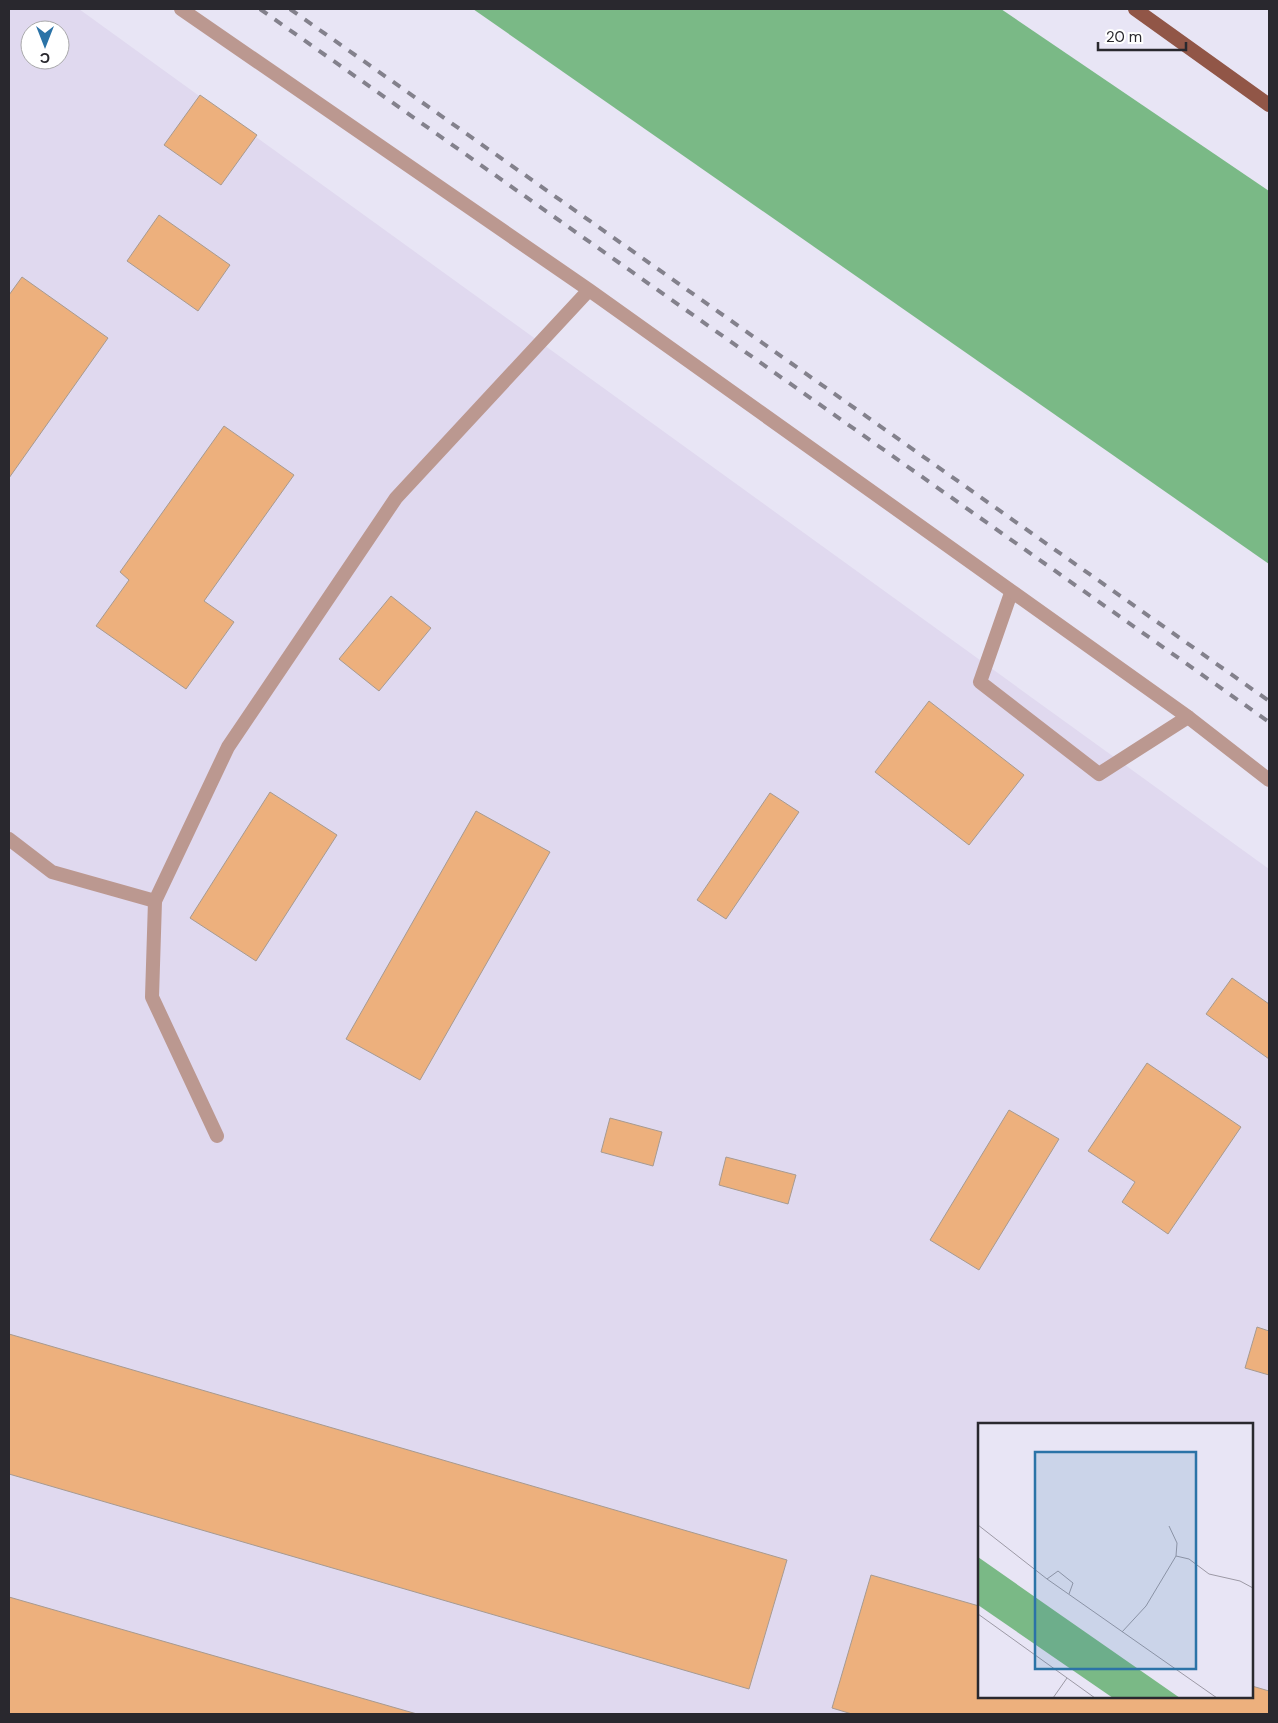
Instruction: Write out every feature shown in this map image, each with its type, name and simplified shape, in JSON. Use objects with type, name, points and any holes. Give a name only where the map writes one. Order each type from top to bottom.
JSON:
[{"type":"main road","points":[[1135,9],[1269,104]]},
{"type":"street","points":[[181,9],[588,290],[1012,593],[1188,716],[1269,780]]},
{"type":"street","points":[[217,1136],[152,997],[155,901],[228,747],[396,498],[588,290]]},
{"type":"street","points":[[1012,593],[980,682],[1099,774],[1188,716]]},
{"type":"street","points":[[9,839],[52,872],[155,901]]},
{"type":"shaded area","points":[[9,9],[79,9],[1269,869],[1269,1714],[9,1714]]},
{"type":"green space","points":[[473,9],[1001,9],[1269,191],[1269,564]]},
{"type":"building","points":[[200,95],[257,135],[221,185],[164,145]]},
{"type":"building","points":[[159,215],[230,265],[198,311],[127,261]]},
{"type":"building","points":[[22,277],[108,338],[9,478],[9,295]]},
{"type":"building","points":[[224,426],[294,475],[204,601],[234,622],[186,689],[96,626],[129,580],[120,572]]},
{"type":"building","points":[[391,596],[431,628],[379,691],[339,659]]},
{"type":"building","points":[[929,701],[1024,775],[969,845],[875,772]]},
{"type":"building","points":[[270,792],[337,835],[256,961],[190,918]]},
{"type":"building","points":[[770,793],[799,812],[726,919],[697,900]]},
{"type":"building","points":[[476,811],[550,852],[420,1080],[346,1039]]},
{"type":"building","points":[[1232,978],[1269,1004],[1269,1059],[1206,1014]]},
{"type":"building","points":[[1147,1063],[1241,1127],[1168,1234],[1122,1202],[1135,1182],[1088,1151]]},
{"type":"building","points":[[1009,1110],[1059,1139],[979,1270],[930,1240]]},
{"type":"building","points":[[610,1118],[662,1132],[653,1166],[601,1152]]},
{"type":"building","points":[[726,1157],[796,1175],[788,1204],[719,1185]]},
{"type":"building","points":[[1257,1327],[1269,1331],[1269,1375],[1245,1368]]},
{"type":"building","points":[[9,1334],[787,1560],[749,1689],[9,1474]]},
{"type":"building","points":[[871,1575],[978,1606],[978,1698],[1253,1698],[1253,1686],[1269,1691],[1269,1714],[852,1714],[832,1708]]},
{"type":"building","points":[[9,1597],[417,1714],[9,1714]]},
{"type":"railway","points":[[260,9],[1269,722]]},
{"type":"railway","points":[[290,9],[1269,701]]}]
